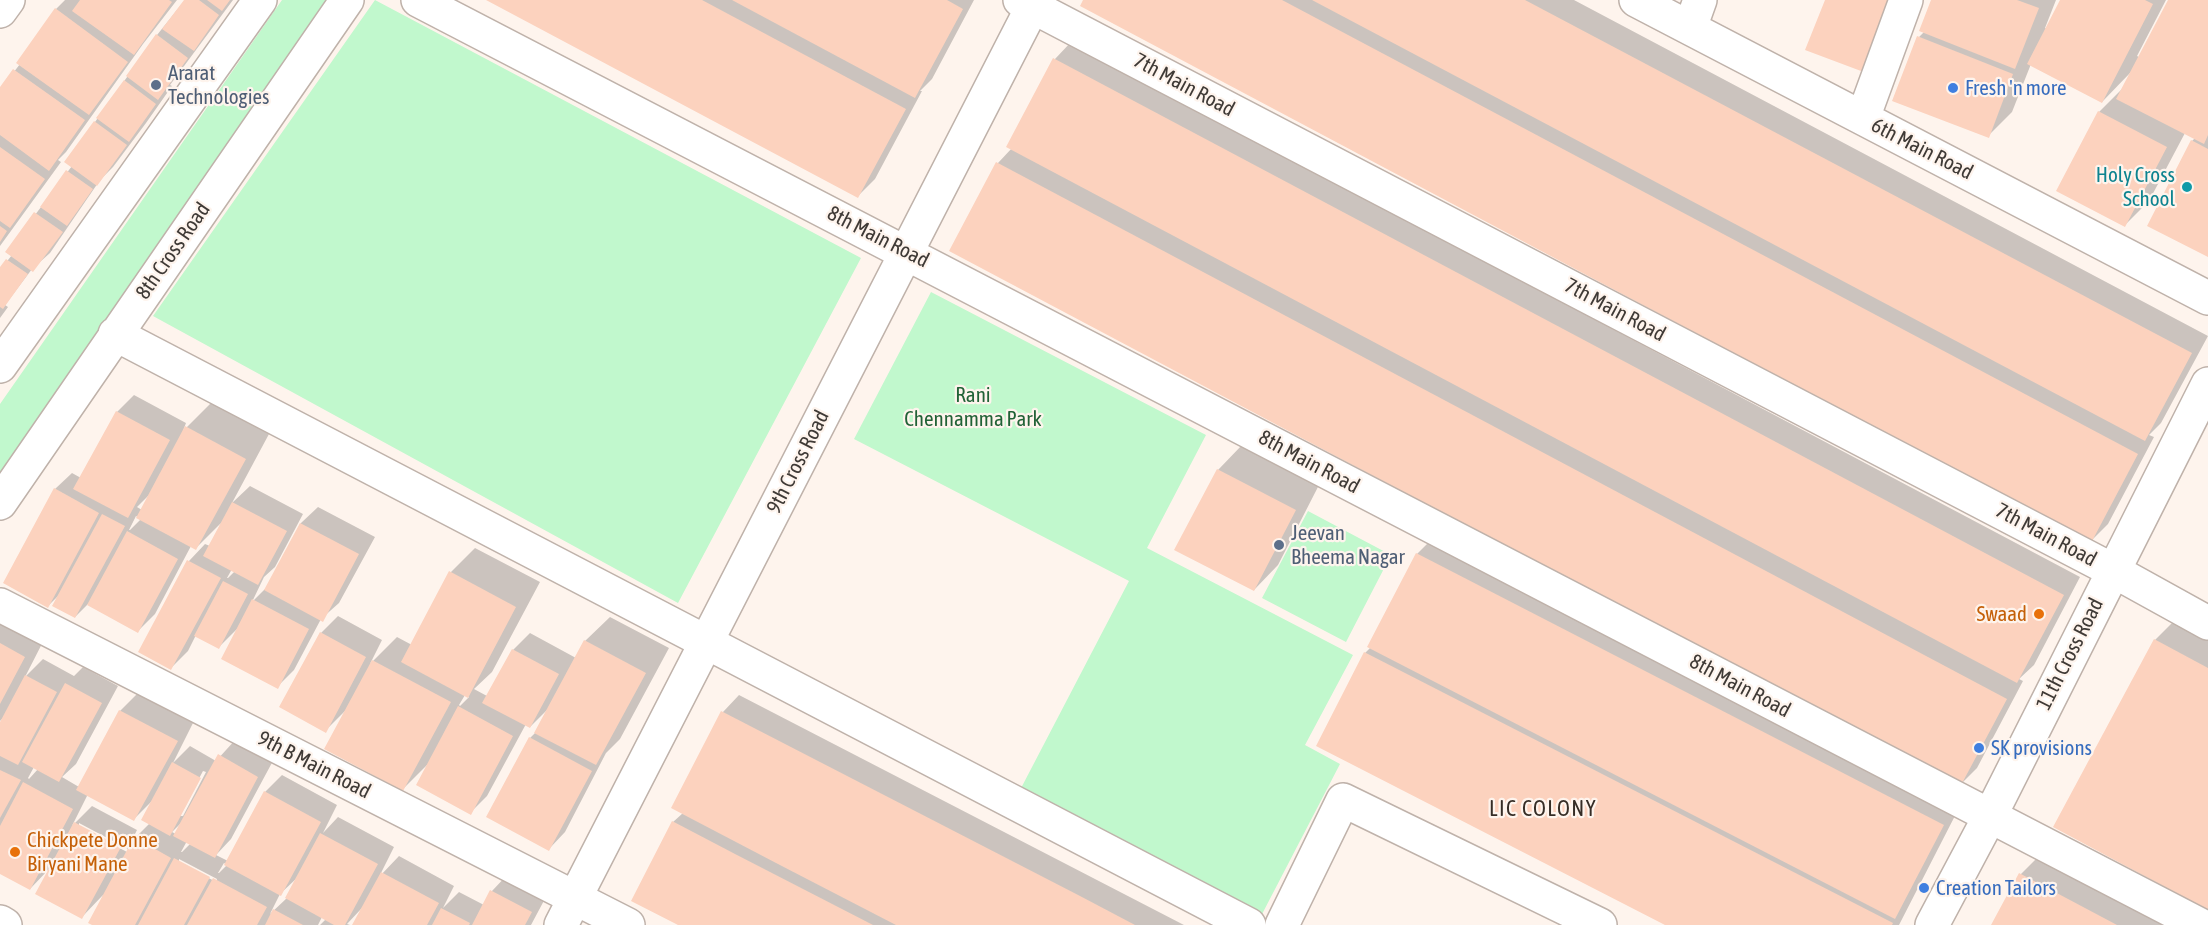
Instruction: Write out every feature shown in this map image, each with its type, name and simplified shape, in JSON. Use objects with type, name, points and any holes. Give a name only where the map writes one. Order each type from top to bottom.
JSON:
[{"type":"street","points":[[0,11],[8,0]]},
{"type":"street","points":[[0,366],[260,0]]},
{"type":"street","name":"8th Cross Road","points":[[0,503],[347,0]]},
{"type":"street","name":"8th Main Road","points":[[418,0],[2200,925]]},
{"type":"street","name":"6th Main Road","points":[[1636,0],[1695,14],[1863,118],[2208,298]]},
{"type":"street","points":[[1863,118],[1906,0]]},
{"type":"street","name":"9th Cross Road","points":[[568,912],[906,252],[1029,2]]},
{"type":"street","name":"7th Main Road","points":[[1029,2],[2112,570],[2208,623]]},
{"type":"street","points":[[115,334],[1249,925]]},
{"type":"street","name":"11th Cross Road","points":[[1932,925],[1990,816],[2112,570],[2208,384]]},
{"type":"street","name":"9th B Main Road","points":[[0,605],[568,912],[628,925]]},
{"type":"street","points":[[1282,925],[1343,800],[1600,925]]},
{"type":"street","points":[[0,922],[5,925]]},
{"type":"green space","points":[[282,0],[328,0],[0,475],[0,404]]},
{"type":"green space","points":[[375,0],[861,258],[678,603],[153,316]]},
{"type":"green space","name":"Rani Chennamma Park","points":[[931,292],[1206,435],[1147,548],[1353,655],[1305,745],[1340,764],[1260,918],[1019,792],[1129,581],[854,439]]},
{"type":"green space","points":[[1308,511],[1391,555],[1346,642],[1262,598]]},
{"type":"building","points":[[80,0],[169,0],[172,2],[134,55],[72,11]]},
{"type":"building","points":[[184,0],[199,0],[219,15],[194,51],[162,29]]},
{"type":"building","points":[[207,0],[230,0],[222,11]]},
{"type":"building","points":[[486,0],[702,0],[906,109],[858,198]]},
{"type":"building","points":[[732,0],[947,0],[963,9],[915,98]]},
{"type":"building","points":[[1083,0],[1282,0],[2138,454],[2091,543],[1080,6]]},
{"type":"building","points":[[1312,0],[1525,0],[2192,353],[2145,441]]},
{"type":"building","points":[[1825,0],[1898,0],[1869,74],[1805,50]]},
{"type":"building","points":[[1931,0],[2017,0],[2039,8],[2015,69],[1919,31]]},
{"type":"building","points":[[2060,0],[2145,0],[2153,4],[2102,103],[2027,64]]},
{"type":"building","points":[[2168,0],[2208,0],[2208,135],[2204,144],[2116,99]]},
{"type":"building","points":[[55,8],[128,62],[89,115],[16,63]]},
{"type":"building","points":[[156,34],[188,58],[158,100],[126,76]]},
{"type":"building","name":"Fresh 'n more","points":[[1917,36],[2013,74],[1989,138],[1892,101]]},
{"type":"building","points":[[1053,58],[2064,595],[2017,683],[1006,147]]},
{"type":"building","points":[[13,69],[85,120],[49,171],[0,135],[0,87]]},
{"type":"building","points":[[124,80],[156,104],[129,142],[96,118]]},
{"type":"building","points":[[2098,111],[2167,147],[2125,227],[2056,191]]},
{"type":"building","points":[[94,121],[127,145],[97,186],[64,162]]},
{"type":"building","name":"Holy Cross School","points":[[2191,140],[2208,149],[2208,257],[2147,226]]},
{"type":"building","points":[[0,147],[45,179],[10,228],[0,221]]},
{"type":"building","points":[[996,162],[2007,699],[1960,787],[949,251]]},
{"type":"building","points":[[66,170],[93,189],[67,226],[40,207]]},
{"type":"building","points":[[34,212],[63,232],[33,272],[5,252]]},
{"type":"building","points":[[0,226],[7,231],[0,242]]},
{"type":"building","points":[[6,259],[28,274],[3,309],[0,307],[0,267]]},
{"type":"building","points":[[116,411],[170,440],[128,518],[73,489]]},
{"type":"building","points":[[185,426],[246,459],[196,550],[136,518]]},
{"type":"building","points":[[1217,469],[1296,510],[1254,591],[1174,550]]},
{"type":"building","points":[[54,488],[99,513],[48,608],[3,583]]},
{"type":"building","points":[[232,502],[287,531],[258,585],[203,556]]},
{"type":"building","points":[[102,514],[125,526],[75,618],[52,606]]},
{"type":"building","points":[[300,523],[359,554],[323,622],[264,590]]},
{"type":"building","points":[[127,531],[178,559],[138,633],[87,605]]},
{"type":"building","points":[[1416,553],[1944,825],[1895,919],[1367,647]]},
{"type":"building","points":[[187,560],[221,578],[171,670],[138,652]]},
{"type":"building","points":[[449,571],[516,607],[468,698],[401,662]]},
{"type":"building","points":[[223,581],[248,594],[219,649],[194,636]]},
{"type":"building","points":[[252,599],[309,629],[278,689],[221,659]]},
{"type":"building","points":[[320,632],[366,657],[326,733],[279,707]]},
{"type":"building","points":[[2154,639],[2208,668],[2208,910],[2053,827]]},
{"type":"building","points":[[584,640],[646,673],[596,765],[534,733]]},
{"type":"building","points":[[0,643],[25,657],[0,704]]},
{"type":"building","points":[[512,649],[559,674],[530,728],[482,703]]},
{"type":"building","points":[[1364,652],[1893,923],[1892,925],[1665,925],[1316,746]]},
{"type":"building","points":[[372,660],[451,702],[403,791],[324,749]]},
{"type":"building","points":[[25,675],[57,692],[18,765],[0,756],[0,722]]},
{"type":"building","points":[[65,683],[102,703],[59,782],[22,762]]},
{"type":"building","points":[[458,706],[513,736],[471,815],[416,785]]},
{"type":"building","points":[[119,710],[178,741],[134,821],[76,790]]},
{"type":"building","points":[[721,711],[1135,925],[896,925],[671,808]]},
{"type":"building","points":[[529,737],[592,771],[549,851],[486,817]]},
{"type":"building","points":[[218,754],[258,777],[215,858],[173,836]]},
{"type":"building","points":[[172,762],[201,778],[170,836],[141,820]]},
{"type":"building","points":[[0,770],[21,780],[0,818]]},
{"type":"building","points":[[23,782],[73,809],[30,890],[0,874],[0,826]]},
{"type":"building","points":[[264,791],[321,822],[281,896],[224,865]]},
{"type":"building","points":[[672,821],[873,925],[678,925],[631,901]]},
{"type":"building","points":[[74,822],[121,847],[82,919],[35,894]]},
{"type":"building","points":[[320,833],[378,864],[345,925],[334,925],[285,898]]},
{"type":"building","points":[[134,837],[171,858],[135,925],[92,925],[88,923]]},
{"type":"building","points":[[174,858],[210,877],[184,925],[138,925]]},
{"type":"building","points":[[381,872],[439,903],[427,925],[352,925]]},
{"type":"building","points":[[2019,873],[2117,925],[1991,925]]},
{"type":"building","points":[[213,878],[267,907],[257,925],[187,925]]},
{"type":"building","points":[[490,890],[532,912],[525,925],[472,925]]},
{"type":"building","points":[[441,908],[470,923],[469,925],[432,925]]},
{"type":"building","points":[[273,909],[303,925],[265,925]]},
{"type":"place","name":"Ararat Technologies","points":[[156,85]]},
{"type":"place","name":"Fresh 'n more","points":[[1953,88]]},
{"type":"place","name":"Holy Cross School","points":[[2187,187]]},
{"type":"place","name":"Jeevan Bheema Nagar","points":[[1279,545]]},
{"type":"place","name":"Swaad","points":[[2039,614]]},
{"type":"place","name":"SK provisions","points":[[1979,748]]},
{"type":"place","name":"Chickpete Donne Biryani Mane","points":[[15,852]]},
{"type":"place","name":"Creation Tailors","points":[[1924,888]]},
{"type":"district","name":"LIC COLONY","points":[[1543,809]]}]
